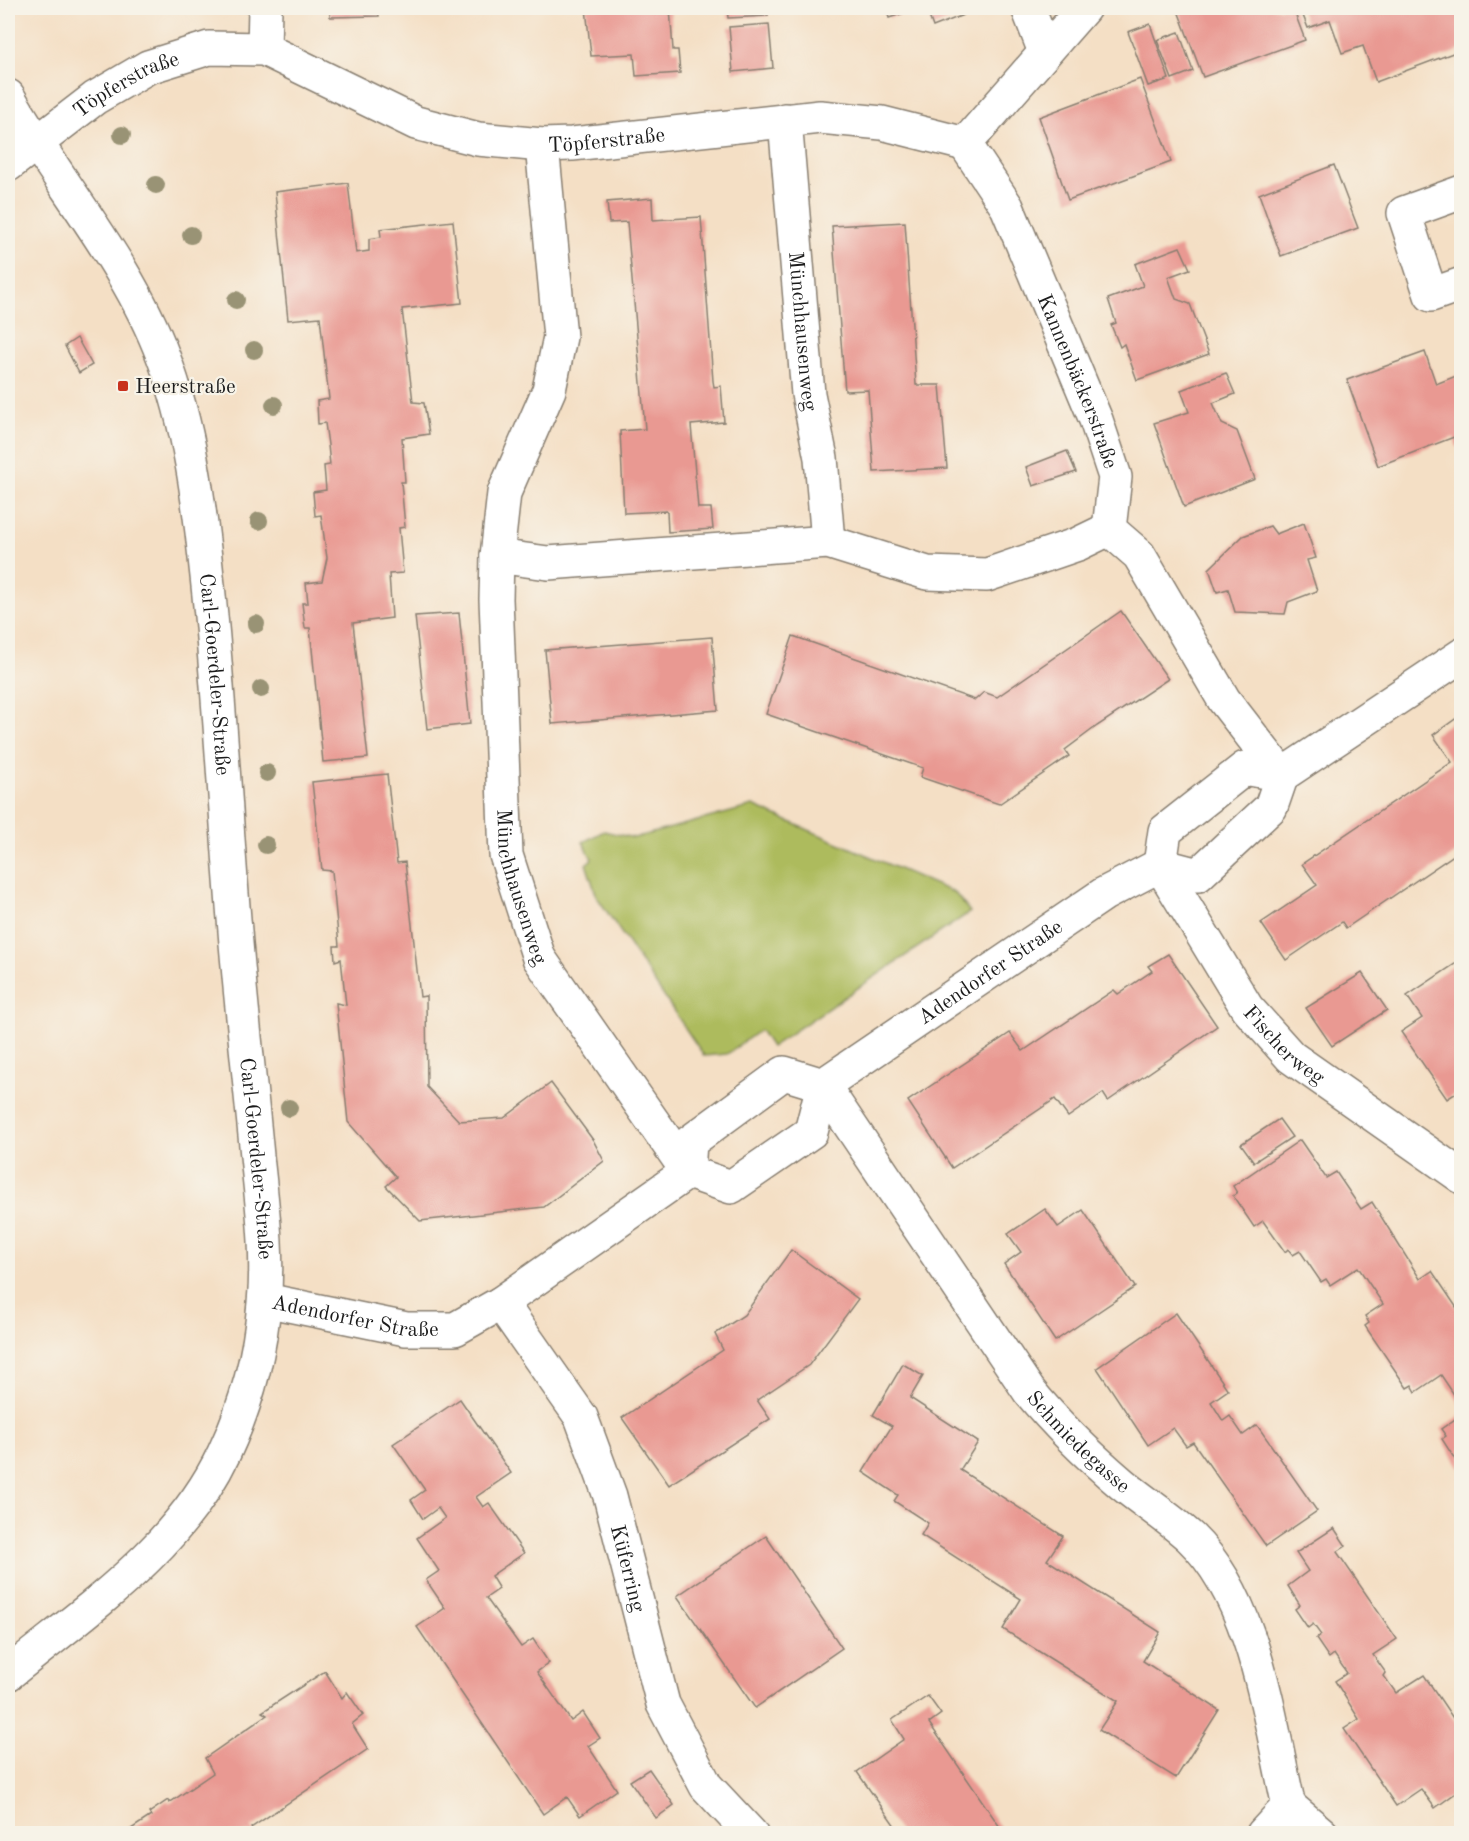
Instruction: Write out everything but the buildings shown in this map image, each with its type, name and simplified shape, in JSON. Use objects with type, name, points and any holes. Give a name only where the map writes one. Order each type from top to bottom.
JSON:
[{"type":"street","points":[[264,49],[265,8]]},
{"type":"street","points":[[1028,8],[1045,52]]},
{"type":"street","points":[[965,144],[1084,8]]},
{"type":"street","name":"Töpferstraße","points":[[35,143],[94,98],[148,68],[209,48],[264,49],[416,123],[478,139],[542,145],[820,117],[882,123],[965,144]]},
{"type":"street","name":"Carl-Goerdeler-Straße","points":[[8,96],[35,143],[134,294],[162,353],[191,450],[198,491],[220,707],[235,931],[265,1231],[265,1300]]},
{"type":"street","name":"Münchhausenweg","points":[[785,120],[808,394],[821,458],[828,542]]},
{"type":"street","points":[[8,165],[35,143]]},
{"type":"street","name":"Kannenbäckerstraße","points":[[965,144],[1007,207],[1096,420],[1115,477],[1109,529]]},
{"type":"street","name":"Münchhausenweg","points":[[542,145],[560,336],[549,390],[504,493],[497,556],[498,659],[506,855],[538,958],[688,1172]]},
{"type":"street","points":[[1461,192],[1404,213],[1431,295],[1461,284]]},
{"type":"street","points":[[497,556],[548,563],[828,542],[927,573],[987,575],[1078,544],[1109,529],[1139,555],[1224,700],[1282,775]]},
{"type":"street","points":[[1282,775],[1245,768],[1165,831],[1160,865],[1198,875],[1271,807],[1282,775],[1461,655]]},
{"type":"street","name":"Adendorfer Straße","points":[[823,1085],[1104,894],[1160,865]]},
{"type":"street","name":"Fischerweg","points":[[1160,865],[1247,1008],[1291,1057],[1461,1177]]},
{"type":"street","points":[[784,1073],[823,1085],[811,1132],[730,1187],[688,1172],[690,1142],[784,1073]]},
{"type":"street","name":"Schmiedegasse","points":[[823,1085],[1029,1390],[1055,1422],[1088,1454],[1191,1538],[1227,1586],[1239,1606],[1255,1658],[1289,1806]]},
{"type":"street","name":"Adendorfer Straße","points":[[8,1674],[139,1566],[181,1520],[206,1486],[224,1454],[242,1409],[252,1376],[265,1300],[406,1329],[455,1329],[501,1303],[688,1172]]},
{"type":"street","name":"Küferring","points":[[501,1303],[581,1417],[610,1496],[663,1704],[706,1786],[751,1833]]},
{"type":"street","points":[[1263,1833],[1289,1806],[1322,1833]]},
{"type":"green space","points":[[753,806],[955,893],[970,912],[771,1047],[760,1030],[727,1054],[704,1056],[597,897],[586,864],[592,859],[583,842],[604,831],[634,838]]},
{"type":"place","name":"Heerstraße","points":[[123,386]]}]
